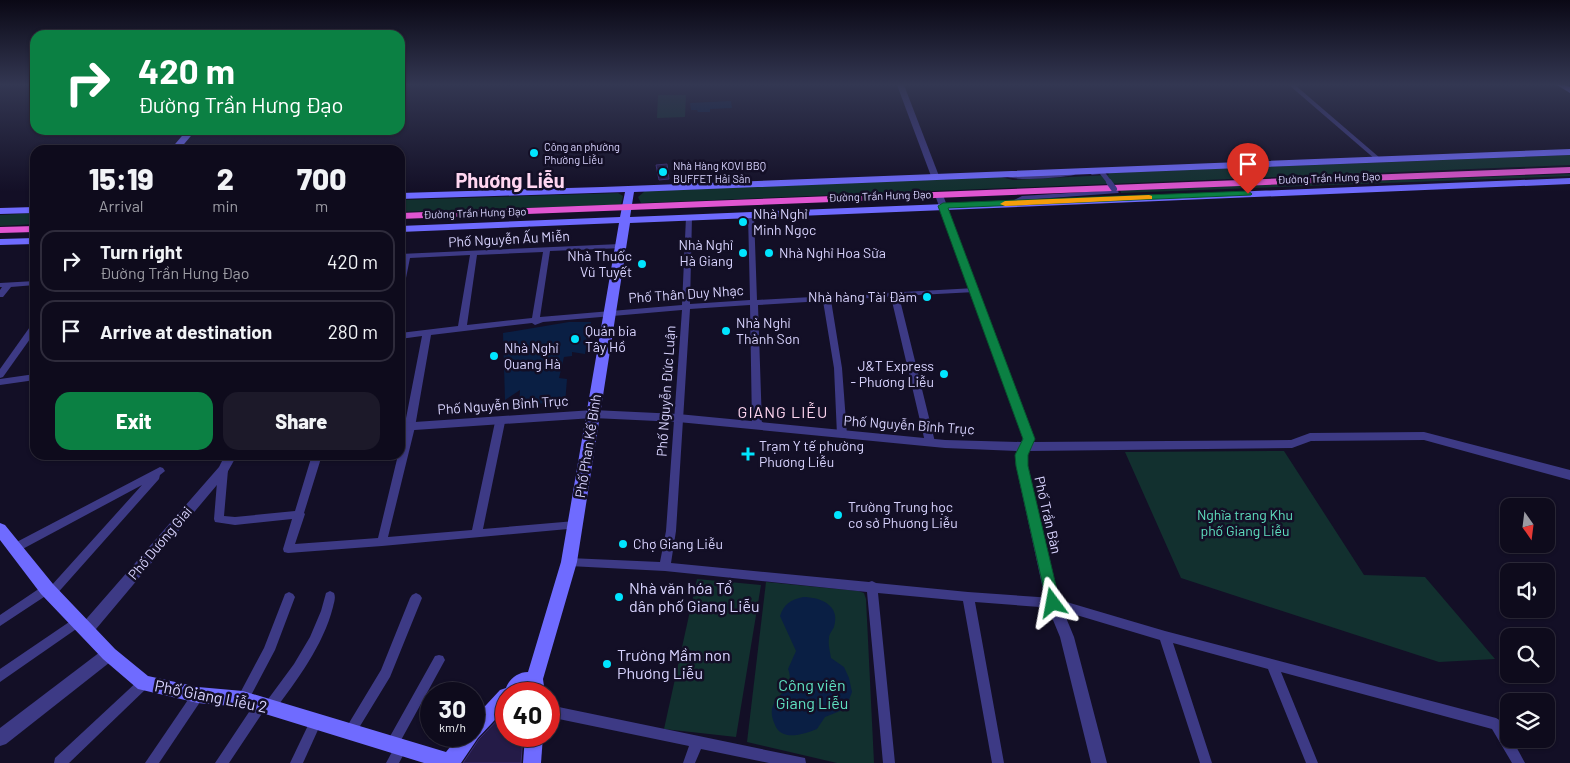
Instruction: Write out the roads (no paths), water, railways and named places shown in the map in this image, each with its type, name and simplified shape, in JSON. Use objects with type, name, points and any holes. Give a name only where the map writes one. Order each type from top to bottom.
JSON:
[{"type":"highway","name":"Đường Trần Hưng Đạo","points":[[405,216],[625,214],[1570,170]]},
{"type":"highway","points":[[0,230],[30,229]]},
{"type":"main road","points":[[178,145],[188,135]]},
{"type":"main road","name":"Đường Trần Hưng Đạo","points":[[405,196],[630,189],[1570,152]]},
{"type":"main road","name":"Đường Trần Hưng Đạo","points":[[405,228],[625,214],[689,217],[751,214],[941,200],[1009,204],[1570,181]]},
{"type":"main road","name":"Phố Phan Kế Bính","points":[[536,682],[569,562],[630,189]]},
{"type":"main road","points":[[0,211],[30,210]]},
{"type":"main road","points":[[0,242],[30,241]]},
{"type":"main road","name":"Phố Giang Liễu 2","points":[[0,529],[49,591],[109,654],[144,683],[198,695],[243,699],[450,763],[462,747]]},
{"type":"main road","points":[[485,719],[495,709]]},
{"type":"main road","points":[[532,763],[533,747]]},
{"type":"street","points":[[914,121],[935,176]]},
{"type":"street","points":[[1333,121],[1378,159]]},
{"type":"street","points":[[996,174],[1018,177],[1102,172],[1116,192],[1022,198],[1009,204]]},
{"type":"street","name":"Phố Trần Bàn","points":[[941,200],[1027,431],[1029,442],[1022,455],[1022,466],[1053,603],[1067,637],[1099,763]]},
{"type":"street","points":[[751,214],[757,425]]},
{"type":"street","name":"Phố Nguyễn Đức Luận","points":[[665,567],[670,531],[686,306],[689,217]]},
{"type":"street","name":"Phố Nguyễn Ấu Miễn","points":[[405,256],[620,246]]},
{"type":"street","points":[[535,322],[547,250]]},
{"type":"street","points":[[462,328],[474,253]]},
{"type":"street","points":[[0,295],[4,285],[30,283]]},
{"type":"street","name":"Phố Thân Duy Nhạc","points":[[405,335],[686,306],[974,290]]},
{"type":"street","points":[[894,294],[930,442]]},
{"type":"street","points":[[827,299],[838,368],[842,435]]},
{"type":"street","points":[[0,375],[30,333]]},
{"type":"street","points":[[405,427],[427,333]]},
{"type":"street","points":[[0,382],[30,379]]},
{"type":"street","name":"Phố Nguyễn Bỉnh Trục","points":[[405,427],[500,422],[593,414],[678,418],[842,435],[1027,447],[1292,444],[1310,437],[1424,436],[1570,475]]},
{"type":"street","points":[[477,533],[500,422]]},
{"type":"street","name":"Phố Dương Giai","points":[[82,625],[223,470],[228,460]]},
{"type":"street","points":[[316,460],[288,549],[576,525]]},
{"type":"street","points":[[382,542],[398,460]]},
{"type":"street","points":[[223,470],[219,519],[234,521],[300,514]]},
{"type":"street","points":[[0,621],[49,591],[160,471],[14,549]]},
{"type":"street","points":[[569,562],[665,567],[968,597],[1053,603],[1165,636],[1496,724],[1520,763]]},
{"type":"street","points":[[872,586],[889,763]]},
{"type":"street","points":[[221,763],[265,705],[303,661],[317,636],[330,596]]},
{"type":"street","points":[[243,699],[269,650],[289,597]]},
{"type":"street","points":[[968,597],[998,763]]},
{"type":"street","points":[[350,732],[386,673],[416,598]]},
{"type":"street","points":[[0,676],[82,625]]},
{"type":"street","points":[[1165,636],[1206,763]]},
{"type":"street","points":[[0,738],[109,654]]},
{"type":"street","points":[[392,763],[396,746],[439,660]]},
{"type":"street","points":[[1272,664],[1312,763]]},
{"type":"street","points":[[60,763],[144,683]]},
{"type":"street","points":[[151,763],[198,695]]},
{"type":"street","points":[[560,713],[800,763]]},
{"type":"street","points":[[296,763],[316,721]]},
{"type":"street","points":[[689,763],[697,742]]},
{"type":"water","points":[[569,322],[591,322],[585,354],[572,352],[572,356],[564,357],[559,378],[567,379],[565,404],[519,403],[520,390],[505,400],[503,333]]},
{"type":"water","points":[[803,597],[822,601],[832,608],[835,619],[829,641],[831,658],[844,667],[852,692],[847,705],[840,711],[825,717],[817,729],[788,735],[778,730],[772,717],[774,704],[788,686],[790,676],[788,669],[796,651],[780,616],[783,608],[788,603]]},
{"type":"place","name":"Công an phường Phường Liễu","points":[[534,153]]},
{"type":"place","name":"Nhà Hàng KOVI BBQ BUFFET Hải Sản","points":[[663,172]]},
{"type":"place","name":"Nhà Nghỉ Minh Ngọc","points":[[743,222]]},
{"type":"place","name":"Nhà Nghỉ Hà Giang","points":[[743,253]]},
{"type":"place","name":"Nhà Nghỉ Hoa Sữa","points":[[769,253]]},
{"type":"place","name":"Nhà Thuốc Vũ Tuyết","points":[[642,264]]},
{"type":"place","name":"Nhà hàng Tài Đàm","points":[[927,297]]},
{"type":"place","name":"Nhà Nghỉ Thành Sơn","points":[[726,331]]},
{"type":"place","name":"Quán bia Tây Hồ","points":[[575,339]]},
{"type":"place","name":"Nhà Nghỉ Quang Hà","points":[[494,356]]},
{"type":"place","name":"J&T Express - Phương Liễu","points":[[944,374]]},
{"type":"place","name":"Trạm Y tế phường Phương Liễu","points":[[748,454]]},
{"type":"place","name":"Trường Trung học cơ sở Phương Liễu","points":[[838,515]]},
{"type":"place","name":"Chợ Giang Liễu","points":[[623,544]]},
{"type":"place","name":"Nhà văn hóa Tổ dân phố Giang Liễu","points":[[619,597]]},
{"type":"place","name":"Trường Mầm non Phương Liễu","points":[[607,664]]},
{"type":"district","name":"Phương Liễu","points":[[510,181]]},
{"type":"district","name":"GIANG LIỄU","points":[[783,412]]},
{"type":"park label","name":"Nghĩa trang Khu phố Giang Liễu","points":[[1245,524]]},
{"type":"park label","name":"Công viên Giang Liễu","points":[[812,694]]}]
